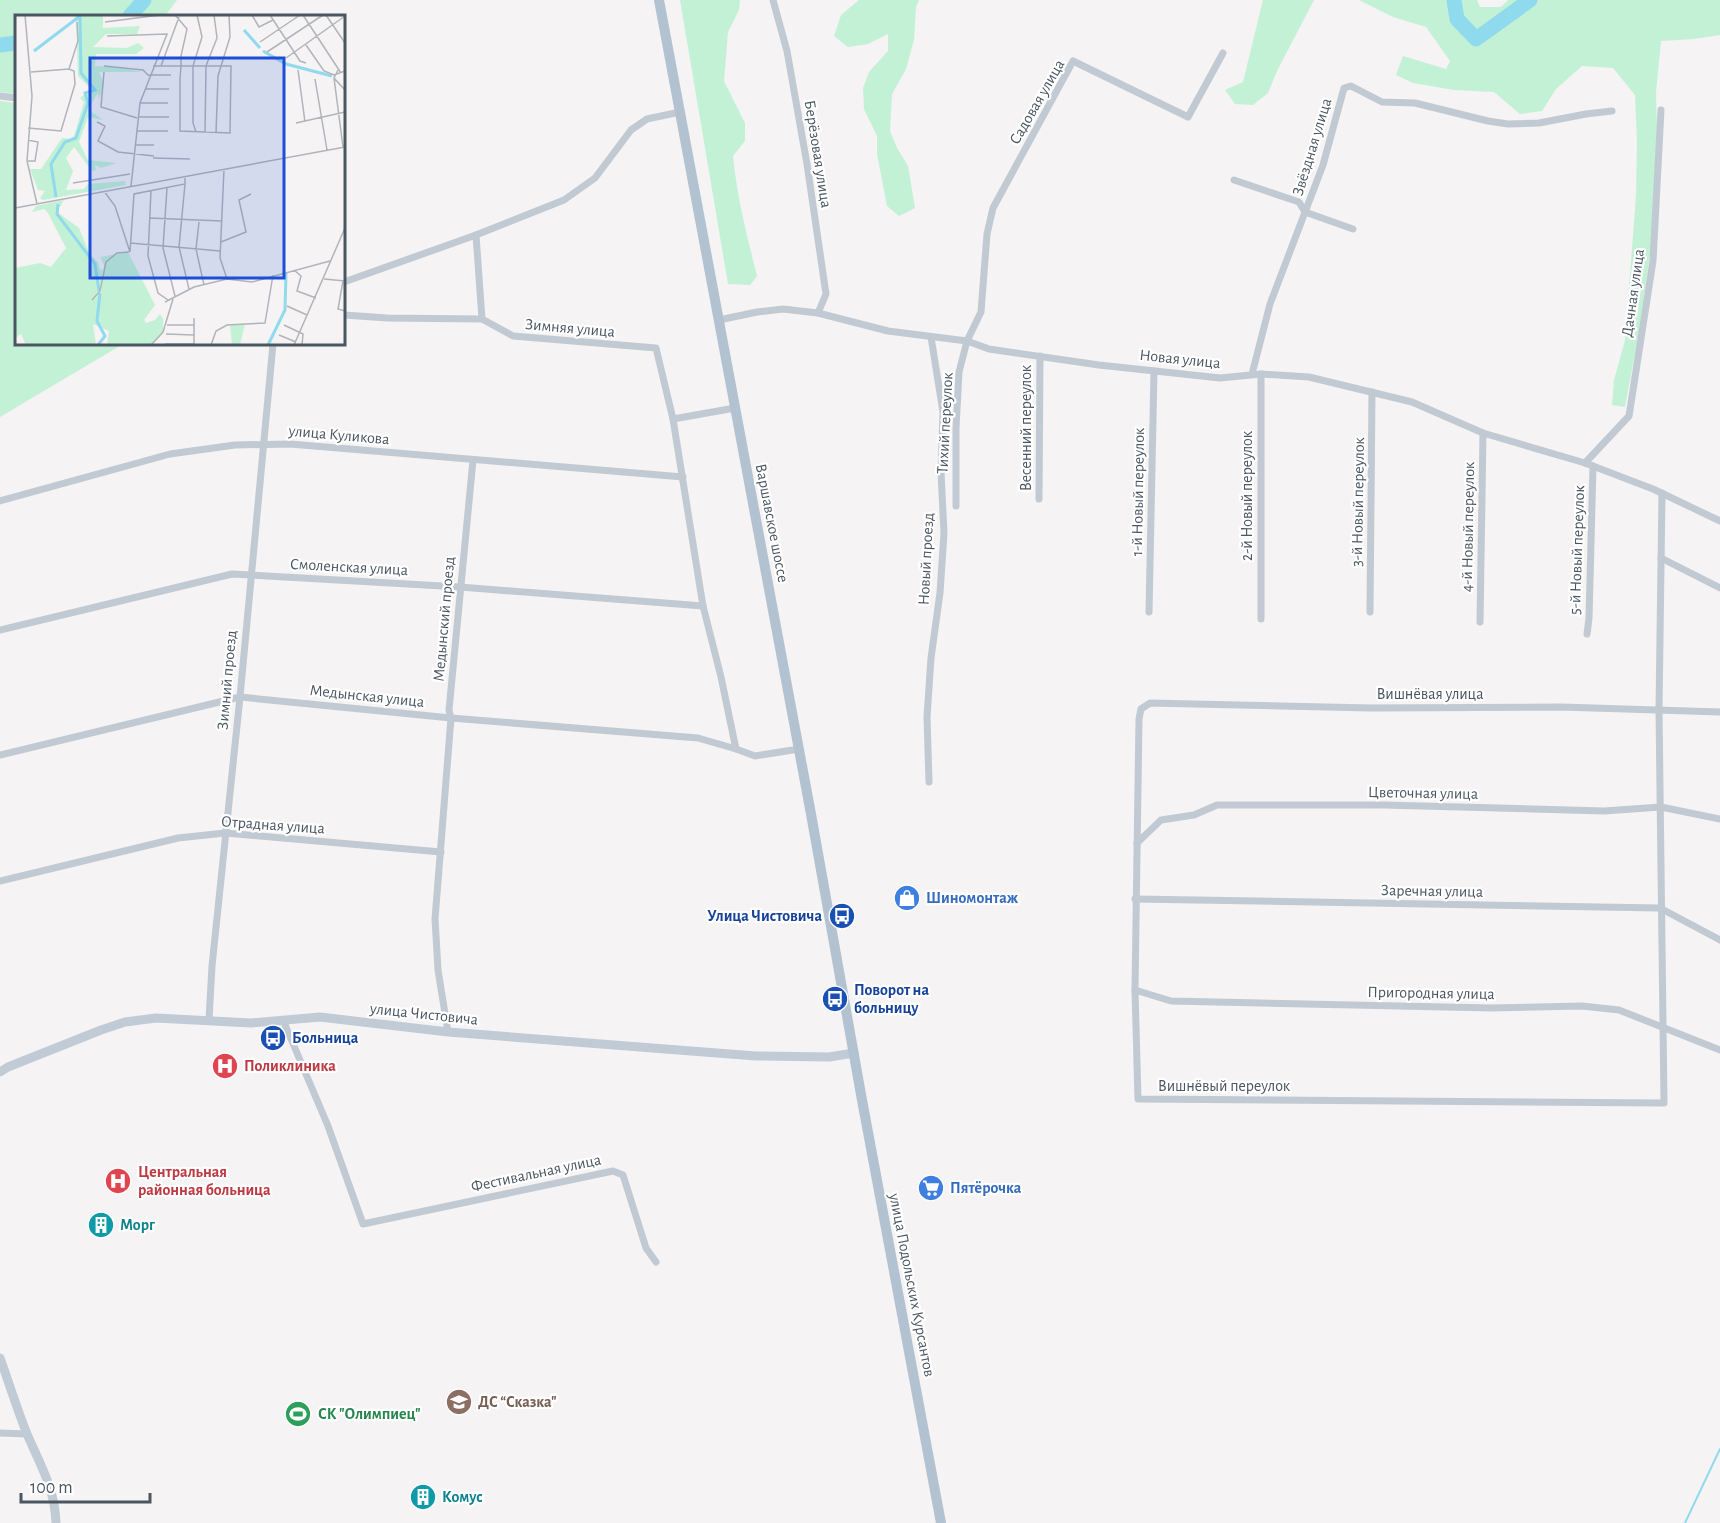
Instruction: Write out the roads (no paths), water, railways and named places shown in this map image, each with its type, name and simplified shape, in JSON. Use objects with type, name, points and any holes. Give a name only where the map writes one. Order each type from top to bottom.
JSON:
[{"type":"main road","name":"Варшавское шоссе","points":[[659,0],[854,1053]]},
{"type":"main road","name":"улица Подольских Курсантов","points":[[854,1053],[941,1523]]},
{"type":"street","name":"Берёзовая улица","points":[[773,0],[791,74],[826,294],[818,313]]},
{"type":"street","name":"Садовая улица","points":[[967,341],[981,312],[987,234],[991,215],[1073,61],[1188,117],[1223,53]]},
{"type":"street","name":"Звёздная улица","points":[[1252,374],[1270,304],[1323,165],[1344,88],[1351,86],[1383,102],[1415,102],[1508,124],[1539,123],[1612,111]]},
{"type":"street","points":[[0,96],[15,98]]},
{"type":"street","name":"Дачная улица","points":[[1589,464],[1629,416],[1653,261],[1661,110]]},
{"type":"street","points":[[345,282],[476,235],[564,200],[595,178],[631,130],[647,119],[680,112]]},
{"type":"street","points":[[1234,180],[1299,202],[1305,212],[1353,228]]},
{"type":"street","points":[[345,315],[387,318],[482,318],[476,235]]},
{"type":"street","name":"Новая улица","points":[[719,321],[757,312],[783,309],[818,313],[888,331],[967,341],[989,349],[1154,371],[1220,378],[1252,374],[1309,378],[1412,402],[1483,433],[1589,464],[1662,493],[1720,521]]},
{"type":"street","name":"Зимняя улица","points":[[482,318],[513,336],[656,348],[673,418]]},
{"type":"street","name":"Новый проезд","points":[[928,782],[927,717],[944,533],[940,472],[943,412],[932,337]]},
{"type":"street","name":"Тихий переулок","points":[[956,506],[957,400],[959,372],[967,341]]},
{"type":"street","name":"Зимний проезд","points":[[209,1020],[212,966],[273,345]]},
{"type":"street","name":"Весенний переулок","points":[[1039,500],[1040,356]]},
{"type":"street","name":"1-й Новый переулок","points":[[1149,612],[1154,371]]},
{"type":"street","name":"2-й Новый переулок","points":[[1261,374],[1261,619]]},
{"type":"street","name":"3-й Новый переулок","points":[[1370,612],[1372,392]]},
{"type":"street","points":[[735,408],[673,418],[703,606],[736,749]]},
{"type":"street","name":"4-й Новый переулок","points":[[1480,622],[1483,433]]},
{"type":"street","name":"улица Куликова","points":[[0,501],[170,454],[235,445],[262,444],[290,444],[683,477]]},
{"type":"street","name":"Медынский проезд","points":[[448,1032],[438,970],[435,919],[451,718],[449,710],[473,460]]},
{"type":"street","name":"5-й Новый переулок","points":[[1587,634],[1589,618],[1589,464]]},
{"type":"street","points":[[1662,493],[1659,710],[1662,1026]]},
{"type":"street","points":[[1661,558],[1720,588]]},
{"type":"street","name":"Смоленская улица","points":[[0,630],[232,574],[460,587],[703,606]]},
{"type":"street","name":"Медынская улица","points":[[0,755],[240,697],[451,718],[698,738],[755,756],[799,749]]},
{"type":"street","name":"Вишнёвая улица","points":[[1141,709],[1150,703],[1372,708],[1561,707],[1720,712]]},
{"type":"street","name":"Вишнёвый переулок","points":[[1141,709],[1138,719],[1135,900],[1138,1099],[1664,1103],[1662,1026]]},
{"type":"street","name":"Цветочная улица","points":[[1137,843],[1161,820],[1194,815],[1217,804],[1604,811],[1661,807],[1720,819]]},
{"type":"street","name":"Отрадная улица","points":[[0,881],[178,838],[225,833],[441,852]]},
{"type":"street","name":"Заречная улица","points":[[1135,900],[1660,908],[1720,940]]},
{"type":"street","name":"Пригородная улица","points":[[1135,990],[1171,1001],[1492,1008],[1582,1006],[1619,1010],[1720,1050]]},
{"type":"street","name":"улица Чистовича","points":[[0,1072],[18,1062],[125,1022],[156,1018],[251,1023],[320,1017],[448,1032],[756,1056],[829,1057],[854,1053]]},
{"type":"street","name":"Фестивальная улица","points":[[283,1020],[328,1126],[363,1224],[613,1171],[622,1175],[646,1248],[656,1262]]},
{"type":"street","points":[[0,1358],[27,1434],[52,1490],[56,1523]]},
{"type":"street","points":[[0,1433],[27,1434]]},
{"type":"waterway","points":[[131,15],[144,0]]},
{"type":"waterway","points":[[1454,0],[1457,19],[1476,39],[1530,0]]},
{"type":"waterway","points":[[0,45],[15,43]]},
{"type":"waterway","points":[[1685,1523],[1720,1449]]},
{"type":"place","name":"Шиномонтаж","points":[[907,898]]},
{"type":"place","name":"Улица Чистовича","points":[[842,916]]},
{"type":"place","name":"Поворот на больницу","points":[[835,999]]},
{"type":"place","name":"Больница","points":[[273,1038]]},
{"type":"place","name":"Поликлиника","points":[[225,1066]]},
{"type":"place","name":"Центральная районная больница","points":[[118,1181]]},
{"type":"place","name":"Пятёрочка","points":[[931,1188]]},
{"type":"place","name":"Морг","points":[[101,1225]]},
{"type":"place","name":"ДС “Сказка\"","points":[[459,1402]]},
{"type":"place","name":"СК \"Олимпиец\"","points":[[298,1414]]},
{"type":"place","name":"Комус","points":[[423,1497]]}]
